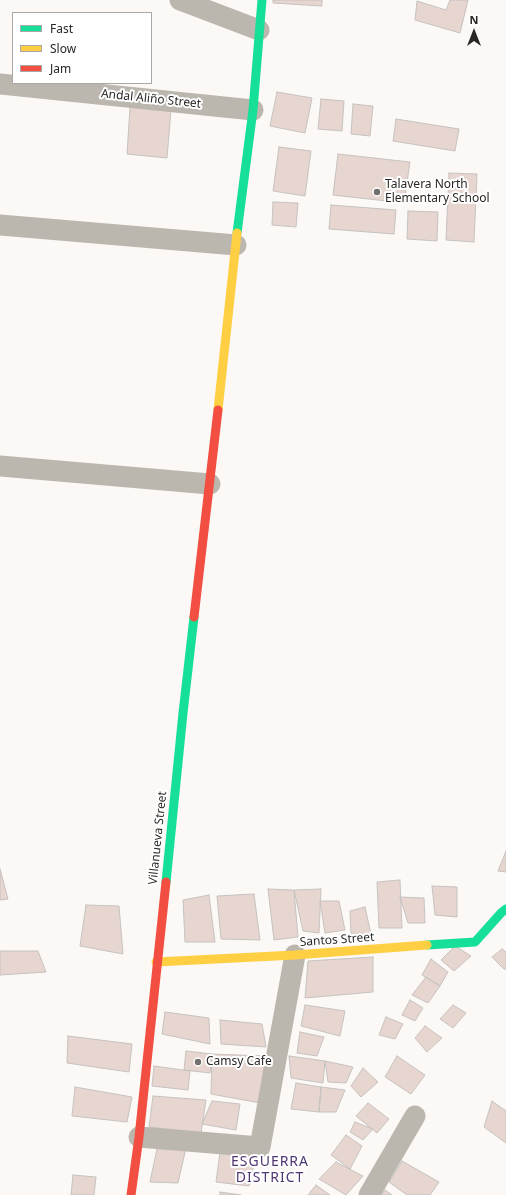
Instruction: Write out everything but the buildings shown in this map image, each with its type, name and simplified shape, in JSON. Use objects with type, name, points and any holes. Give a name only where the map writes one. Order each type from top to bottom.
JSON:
[{"type":"street","points":[[180,0],[259,30]]},
{"type":"street","name":"Villanueva Street","points":[[131,1195],[139,1137],[183,713],[236,245],[253,110],[262,0]]},
{"type":"street","name":"Andal Aliño Street","points":[[0,84],[253,110]]},
{"type":"street","points":[[0,225],[236,245]]},
{"type":"street","points":[[0,466],[210,484]]},
{"type":"street","name":"Santos Street","points":[[156,962],[295,955],[475,942],[506,909]]},
{"type":"street","points":[[139,1137],[260,1147],[295,955]]},
{"type":"street","points":[[369,1195],[415,1116]]},
{"type":"traffic: fast","points":[[237,233],[253,110],[262,0]]},
{"type":"traffic: fast","points":[[166,882],[194,617]]},
{"type":"traffic: fast","points":[[427,945],[475,942],[506,909]]},
{"type":"traffic: slow","points":[[218,410],[237,233]]},
{"type":"traffic: slow","points":[[156,962],[295,955],[427,945]]},
{"type":"traffic: jam","points":[[194,617],[218,410]]},
{"type":"traffic: jam","points":[[131,1195],[139,1137],[166,882]]},
{"type":"place","name":"Talavera North Elementary School","points":[[377,192]]},
{"type":"place","name":"Camsy Cafe","points":[[198,1062]]},
{"type":"district","name":"ESGUERRA DISTRICT","points":[[270,1170]]}]
